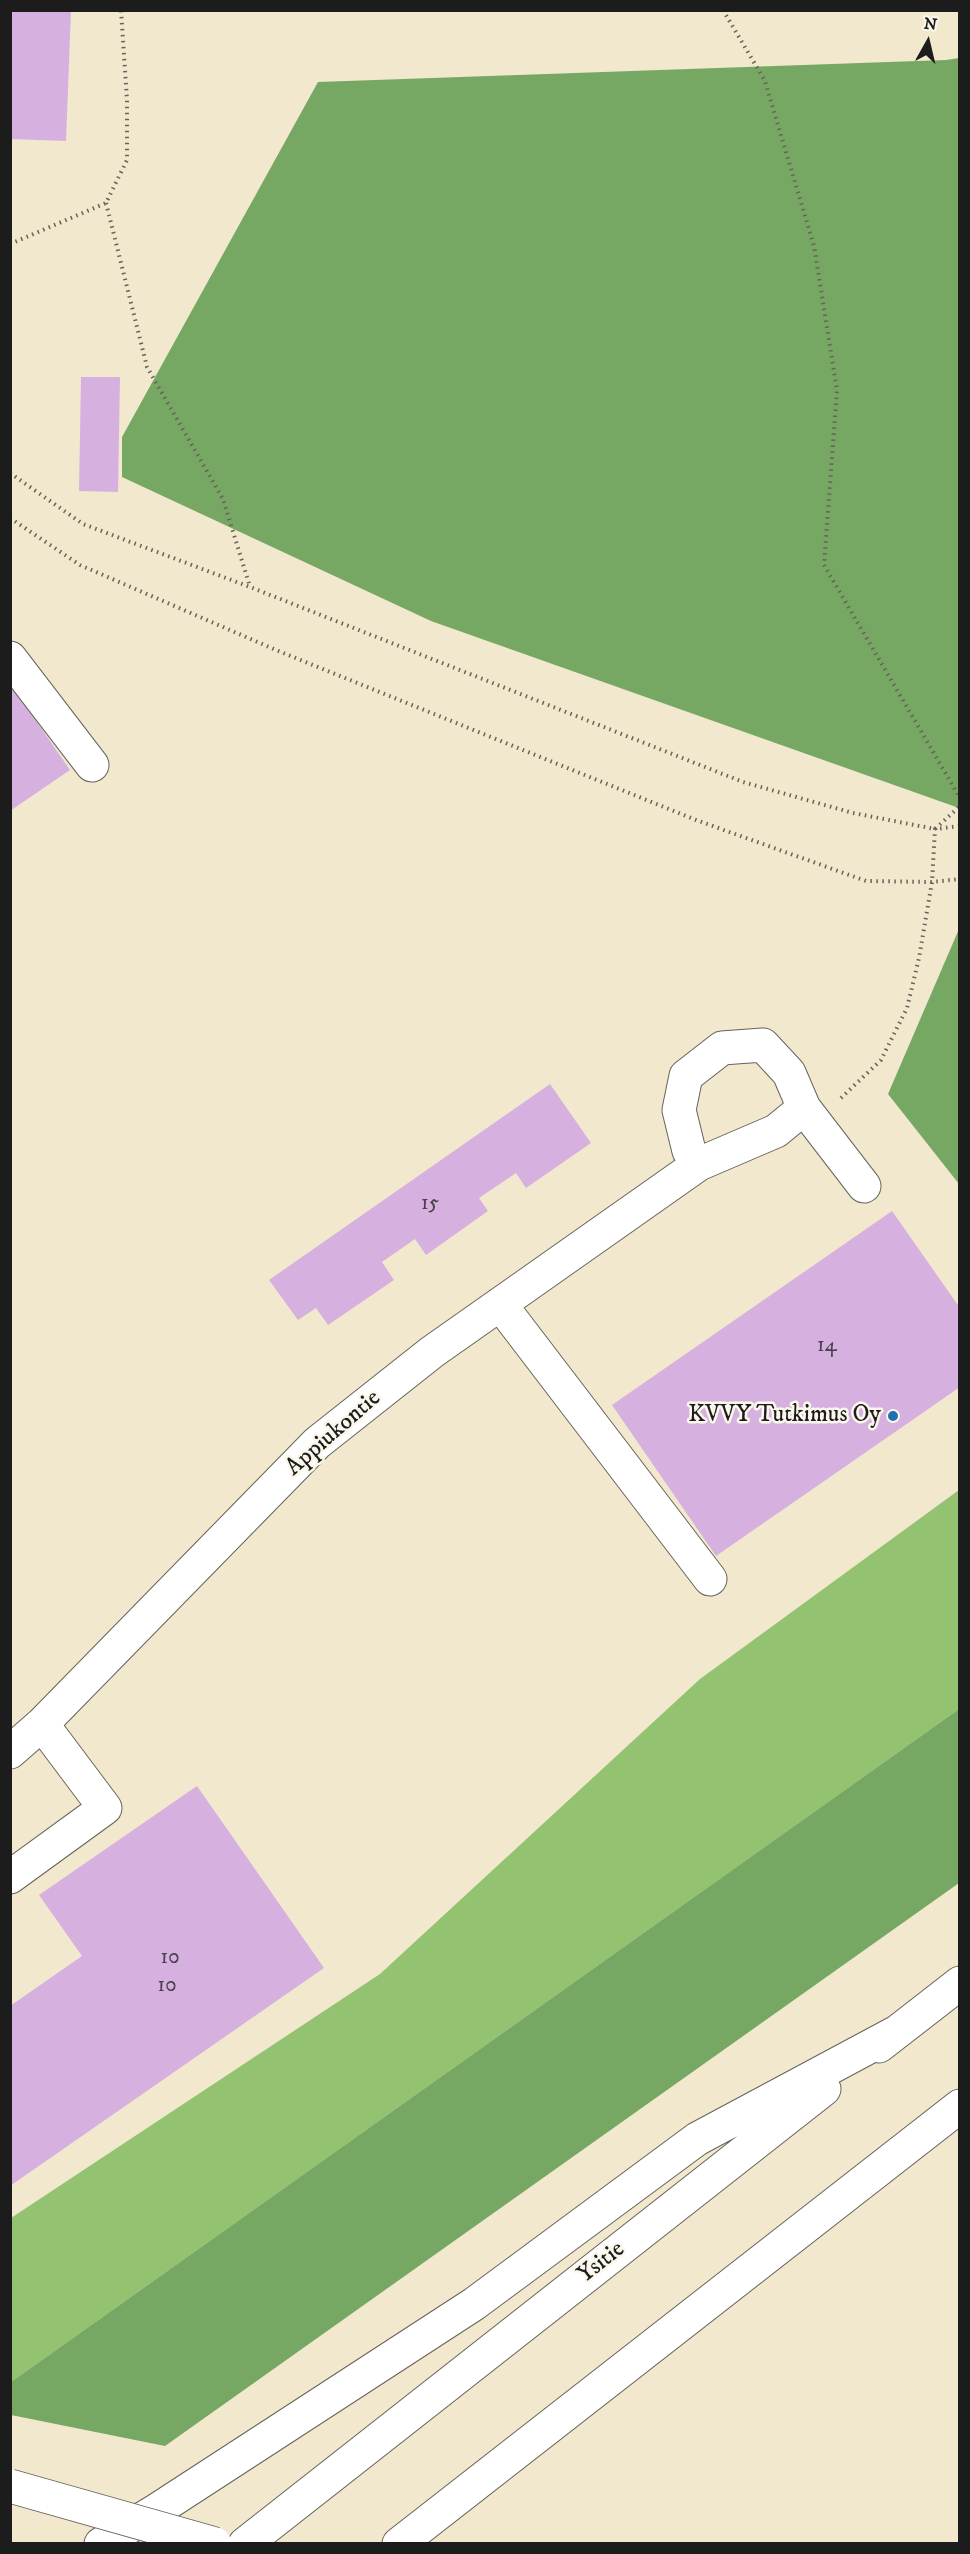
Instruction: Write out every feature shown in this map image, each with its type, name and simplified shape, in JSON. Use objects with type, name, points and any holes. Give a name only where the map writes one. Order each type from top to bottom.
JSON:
[{"type":"main road","points":[[10,658],[92,765]]},
{"type":"main road","points":[[699,1164],[689,1151],[679,1110],[686,1076],[722,1048],[763,1045],[789,1073],[804,1108],[864,1186]]},
{"type":"main road","name":"Appiukontie","points":[[10,1752],[42,1724],[317,1443],[432,1352],[699,1164],[776,1131],[804,1108]]},
{"type":"main road","points":[[500,1304],[710,1579]]},
{"type":"main road","points":[[10,1877],[105,1808],[42,1724]]},
{"type":"main road","name":"Ysitie","points":[[245,2544],[960,1983]]},
{"type":"main road","points":[[101,2544],[474,2304],[697,2139],[895,2033]]},
{"type":"main road","points":[[399,2544],[960,2106]]},
{"type":"main road","points":[[10,2486],[215,2544]]},
{"type":"path","points":[[121,10],[127,100],[127,160],[106,203],[147,366],[223,499],[250,587]]},
{"type":"path","points":[[723,10],[765,81],[814,246],[837,390],[824,565],[960,798]]},
{"type":"path","points":[[10,244],[106,203]]},
{"type":"path","points":[[10,473],[83,524],[250,587],[743,783],[853,813],[935,829],[960,826]]},
{"type":"path","points":[[10,518],[90,570],[276,650],[696,820],[866,881],[932,882],[960,879]]},
{"type":"path","points":[[841,1098],[881,1060],[907,1008],[919,958],[932,882],[935,829],[960,806]]},
{"type":"green space","points":[[959,58],[959,808],[431,621],[122,477],[122,437],[318,82]]},
{"type":"green space","points":[[959,929],[959,1184],[888,1094]]},
{"type":"green space","points":[[959,1490],[959,1709],[11,2382],[11,2218],[380,1974],[700,1679]]},
{"type":"green space","points":[[959,1709],[959,1883],[165,2446],[11,2415],[11,2382]]},
{"type":"building","points":[[10,10],[71,10],[66,141],[10,139]]},
{"type":"building","points":[[81,377],[120,377],[118,492],[79,491]]},
{"type":"building","points":[[10,683],[70,770],[10,811]]},
{"type":"building","points":[[550,1084],[591,1143],[526,1188],[516,1173],[479,1198],[488,1211],[426,1255],[415,1239],[382,1262],[394,1280],[328,1325],[316,1308],[298,1320],[269,1280]]},
{"type":"building","points":[[892,1211],[960,1308],[960,1387],[716,1556],[612,1405]]},
{"type":"building","points":[[197,1786],[324,1968],[10,2186],[10,2006],[82,1956],[39,1895]]},
{"type":"place","name":"KVVY Tutkimus Oy","points":[[893,1416]]}]
